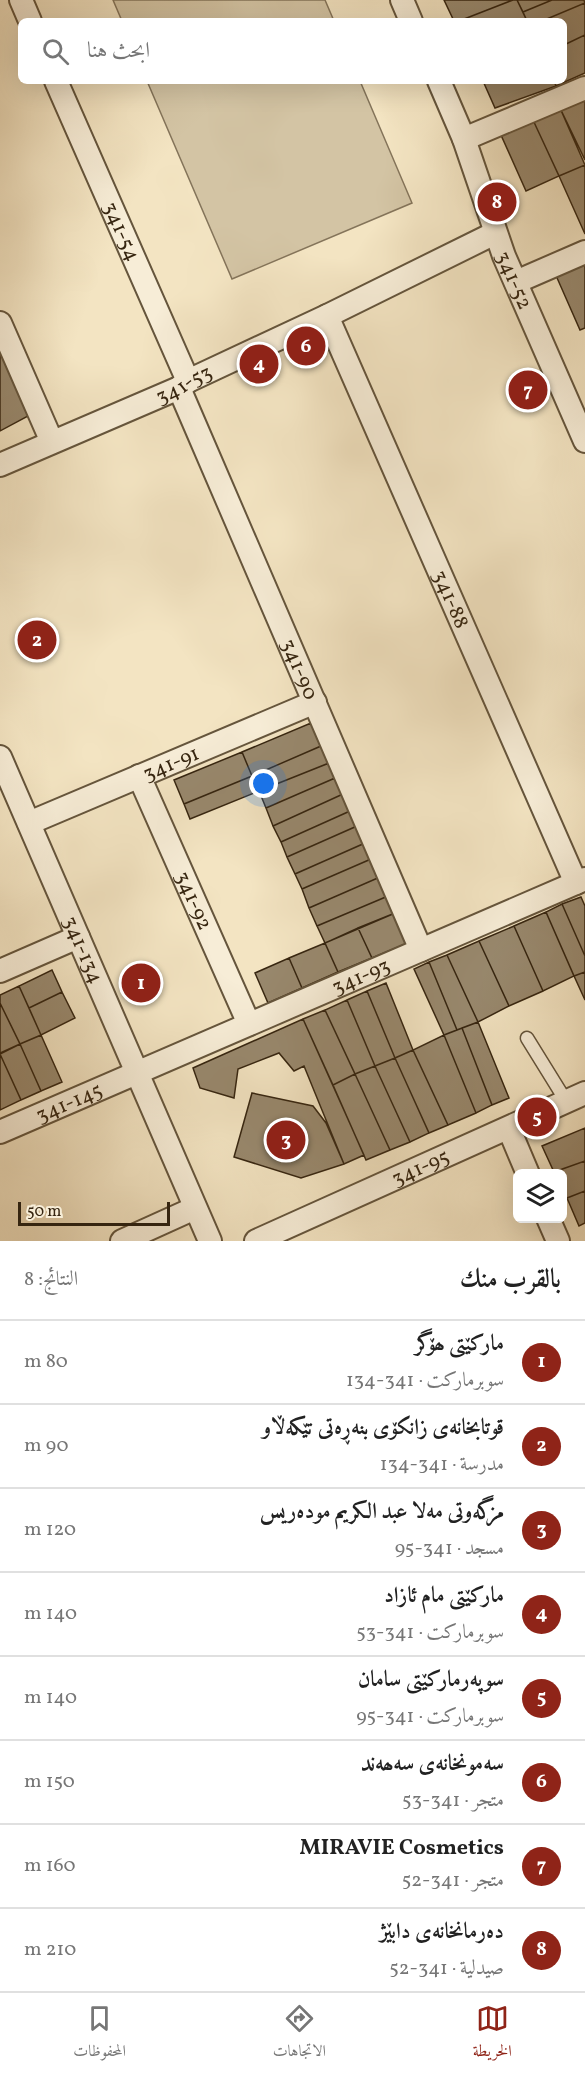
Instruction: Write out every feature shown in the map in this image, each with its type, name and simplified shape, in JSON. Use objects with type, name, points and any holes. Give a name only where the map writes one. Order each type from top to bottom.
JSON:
[{"type":"street","points":[[21,0],[29,18]]},
{"type":"street","points":[[402,0],[410,18]]},
{"type":"street","name":"341-54","points":[[57,84],[183,385]]},
{"type":"street","name":"341-52","points":[[440,84],[464,139],[495,232],[583,429]]},
{"type":"street","points":[[464,139],[585,88]]},
{"type":"street","name":"341-53","points":[[0,465],[183,385],[495,232]]},
{"type":"street","points":[[516,282],[585,252]]},
{"type":"street","name":"341-88","points":[[327,316],[580,881]]},
{"type":"street","points":[[0,323],[52,442]]},
{"type":"street","name":"341-90","points":[[183,385],[315,702],[422,950]]},
{"type":"street","name":"341-91","points":[[29,823],[315,702]]},
{"type":"street","name":"341-134","points":[[0,757],[210,1241]]},
{"type":"street","name":"341-92","points":[[139,776],[249,1024]]},
{"type":"street","name":"341-93","points":[[137,1072],[580,881]]},
{"type":"street","points":[[0,971],[78,937]]},
{"type":"street","name":"341-145","points":[[0,1132],[137,1072]]},
{"type":"street","name":"341-95","points":[[256,1241],[575,1097]]},
{"type":"street","points":[[508,1129],[526,1169]]},
{"type":"street","points":[[122,1241],[195,1208]]},
{"type":"street","points":[[550,1223],[558,1241]]},
{"type":"lane","points":[[527,1038],[575,1097]]},
{"type":"shaded area","points":[[113,0],[325,0],[333,18],[121,18]]},
{"type":"shaded area","points":[[148,84],[361,84],[412,203],[232,279]]},
{"type":"building","points":[[444,0],[513,0],[467,18],[453,18]]},
{"type":"building","points":[[517,0],[526,18],[467,18]]},
{"type":"building","points":[[517,0],[552,0],[523,12]]},
{"type":"building","points":[[552,0],[584,0],[585,3],[549,18],[526,18],[523,12]]},
{"type":"building","points":[[585,3],[585,35],[567,44],[567,18],[549,18]]},
{"type":"building","points":[[585,35],[585,73],[567,81],[567,44]]},
{"type":"building","points":[[484,84],[555,84],[556,86],[495,108]]},
{"type":"building","points":[[585,98],[585,160],[560,108]]},
{"type":"building","points":[[560,108],[585,165],[559,176],[533,120]]},
{"type":"building","points":[[533,120],[559,176],[526,191],[501,135]]},
{"type":"building","points":[[585,165],[585,234],[559,176]]},
{"type":"building","points":[[585,259],[585,328],[580,330],[554,271]]},
{"type":"building","points":[[0,348],[30,415],[0,431]]},
{"type":"building","points":[[311,723],[321,746],[252,776],[242,752]]},
{"type":"building","points":[[321,746],[329,763],[259,791],[252,776]]},
{"type":"building","points":[[242,752],[252,776],[184,804],[174,780]]},
{"type":"building","points":[[329,763],[335,778],[266,808],[259,791]]},
{"type":"building","points":[[252,776],[259,791],[190,819],[184,804]]},
{"type":"building","points":[[335,778],[343,794],[273,826],[266,808]]},
{"type":"building","points":[[343,794],[350,811],[281,842],[273,826]]},
{"type":"building","points":[[350,811],[357,826],[287,857],[281,842]]},
{"type":"building","points":[[357,826],[365,843],[295,874],[287,857]]},
{"type":"building","points":[[365,843],[371,859],[302,889],[295,874]]},
{"type":"building","points":[[371,859],[380,877],[309,908],[302,889]]},
{"type":"building","points":[[380,877],[388,896],[317,926],[309,908]]},
{"type":"building","points":[[388,896],[395,913],[325,943],[317,926]]},
{"type":"building","points":[[581,897],[585,906],[585,956],[562,904]]},
{"type":"building","points":[[562,904],[585,956],[585,972],[574,976],[546,912]]},
{"type":"building","points":[[546,912],[574,976],[543,991],[514,926]]},
{"type":"building","points":[[395,913],[408,943],[372,958],[358,928]]},
{"type":"building","points":[[514,926],[543,991],[509,1006],[479,941]]},
{"type":"building","points":[[358,928],[372,958],[338,972],[325,943]]},
{"type":"building","points":[[479,941],[509,1006],[478,1022],[447,955]]},
{"type":"building","points":[[325,943],[338,972],[302,988],[289,958]]},
{"type":"building","points":[[447,955],[478,1022],[457,1030],[429,962]]},
{"type":"building","points":[[289,958],[302,988],[268,1003],[255,973]]},
{"type":"building","points":[[429,962],[457,1030],[444,1035],[414,969]]},
{"type":"building","points":[[52,970],[62,992],[29,1008],[19,986]]},
{"type":"building","points":[[585,972],[585,1000],[574,976]]},
{"type":"building","points":[[386,983],[413,1050],[395,1058],[367,991]]},
{"type":"building","points":[[19,986],[41,1035],[20,1044],[0,1003],[0,995]]},
{"type":"building","points":[[367,991],[395,1058],[375,1066],[347,1000]]},
{"type":"building","points":[[62,992],[75,1018],[41,1035],[29,1008]]},
{"type":"building","points":[[347,1000],[375,1066],[355,1074],[325,1010]]},
{"type":"building","points":[[0,1003],[20,1044],[0,1053]]},
{"type":"building","points":[[325,1010],[355,1074],[333,1085],[303,1019]]},
{"type":"building","points":[[303,1019],[364,1155],[344,1164],[304,1066],[294,1071],[279,1053],[238,1069],[234,1098],[200,1088],[193,1068]]},
{"type":"building","points":[[478,1022],[509,1098],[492,1105],[462,1028]]},
{"type":"building","points":[[462,1028],[492,1105],[476,1113],[444,1035]]},
{"type":"building","points":[[41,1035],[62,1082],[41,1091],[20,1044]]},
{"type":"building","points":[[444,1035],[476,1113],[448,1125],[413,1050]]},
{"type":"building","points":[[20,1044],[41,1091],[21,1100],[0,1054]]},
{"type":"building","points":[[413,1050],[448,1125],[429,1133],[395,1058]]},
{"type":"building","points":[[0,1054],[21,1100],[0,1110]]},
{"type":"building","points":[[395,1058],[429,1133],[410,1142],[375,1066]]},
{"type":"building","points":[[375,1066],[410,1142],[390,1150],[355,1074]]},
{"type":"building","points":[[355,1074],[390,1150],[366,1160],[333,1085]]},
{"type":"building","points":[[252,1093],[313,1106],[326,1123],[344,1164],[301,1178],[234,1157]]},
{"type":"building","points":[[585,1128],[585,1161],[562,1169],[553,1169],[542,1146]]},
{"type":"building","points":[[585,1161],[585,1191],[567,1198],[567,1169],[562,1169]]},
{"type":"building","points":[[585,1191],[585,1223],[579,1226],[567,1198]]},
{"type":"place","name":"دەرمانخانەی دابێژ","points":[[497,202]]},
{"type":"place","name":"سەمونخانەی سەھەند","points":[[306,346]]},
{"type":"place","name":"مارکێتی مام ئازاد","points":[[259,364]]},
{"type":"place","name":"MIRAVIE Cosmetics","points":[[528,390]]},
{"type":"place","name":"قوتابخانه‌ی زانکۆی بنەڕەتی تێکەڵاو","points":[[37,640]]},
{"type":"place","name":"مارکێتی ھۆگر","points":[[141,983]]},
{"type":"place","name":"سوپەرمارکێتی سامان","points":[[537,1117]]},
{"type":"place","name":"مزگه‌وتی مه‌لا عبد الكريم موده‌ریس","points":[[286,1140]]}]
